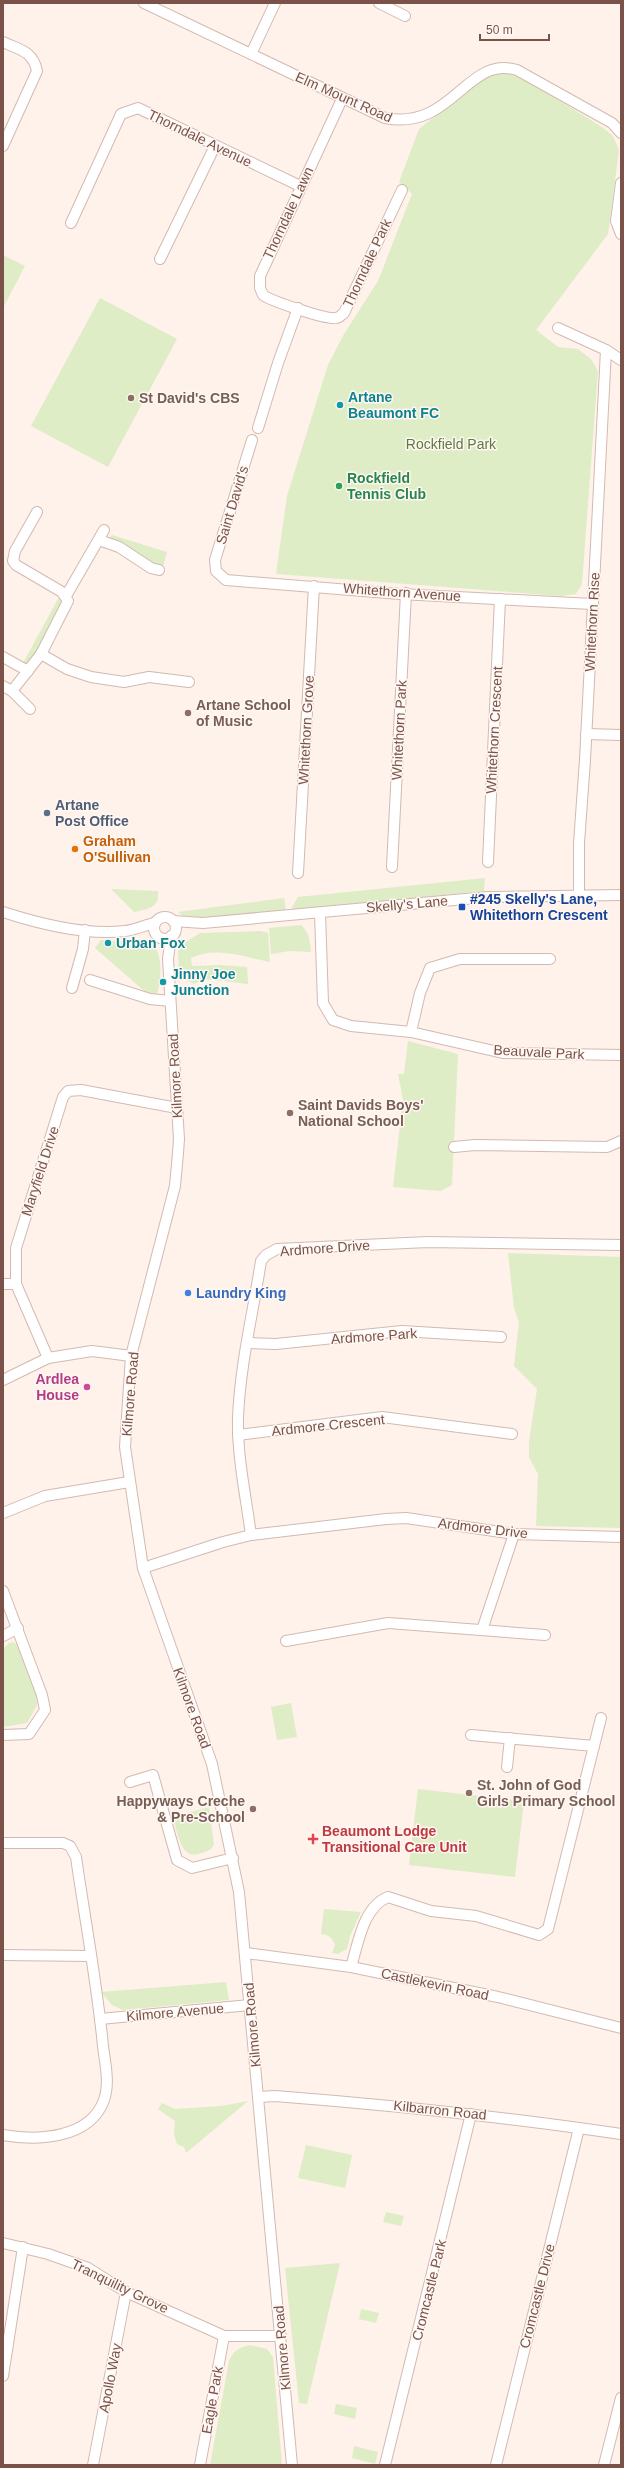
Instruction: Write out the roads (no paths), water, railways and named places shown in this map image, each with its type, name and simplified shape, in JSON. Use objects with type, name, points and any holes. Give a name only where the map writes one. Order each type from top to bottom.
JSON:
[{"type":"street","name":"Elm Mount Road","points":[[144,3],[342,99],[385,118],[399,120],[418,118],[437,111],[488,70],[508,68],[517,70],[606,119],[621,133]]},
{"type":"street","points":[[251,54],[275,3]]},
{"type":"street","points":[[379,3],[405,16]]},
{"type":"street","points":[[3,42],[29,54],[34,59],[37,71],[3,146]]},
{"type":"street","name":"Thorndale Lawn","points":[[298,308],[265,296],[260,289],[259,282],[300,186],[342,99]]},
{"type":"street","name":"Thorndale Avenue","points":[[71,223],[121,114],[138,108],[300,186]]},
{"type":"street","points":[[160,259],[215,146]]},
{"type":"street","points":[[621,183],[616,221],[621,234]]},
{"type":"street","name":"Thorndale Park","points":[[298,308],[331,318],[338,318],[344,313],[402,190]]},
{"type":"street","points":[[258,428],[278,363],[298,308]]},
{"type":"street","points":[[558,328],[606,350],[621,360]]},
{"type":"street","name":"Whitethorn Rise","points":[[579,894],[579,842],[606,350]]},
{"type":"street","name":"Saint David's","points":[[216,571],[215,560],[252,440]]},
{"type":"street","points":[[30,709],[7,688],[28,670],[41,654],[66,608],[68,601],[66,596],[16,565],[13,561],[15,551],[37,512]]},
{"type":"street","points":[[66,596],[104,530]]},
{"type":"street","points":[[99,540],[120,548],[145,565],[159,570]]},
{"type":"street","name":"Whitethorn Avenue","points":[[216,571],[226,580],[234,582],[592,604]]},
{"type":"street","name":"Whitethorn Grove","points":[[298,873],[314,586]]},
{"type":"street","name":"Whitethorn Park","points":[[392,867],[406,593]]},
{"type":"street","name":"Whitethorn Crescent","points":[[488,862],[500,598]]},
{"type":"street","points":[[41,654],[67,669],[95,677],[124,682],[149,677],[189,682]]},
{"type":"street","points":[[3,657],[28,670]]},
{"type":"street","points":[[586,734],[621,735]]},
{"type":"street","name":"Skelly's Lane","points":[[173,921],[194,924],[487,897],[579,894],[621,895]]},
{"type":"street","points":[[3,912],[40,922],[85,930],[127,931],[164,938],[172,935],[176,928],[173,921],[163,917],[155,922],[127,931]]},
{"type":"street","name":"Beauvale Park","points":[[320,913],[324,1003],[333,1020],[351,1026],[411,1032],[502,1053],[621,1055]]},
{"type":"street","points":[[155,922],[154,928],[158,936]]},
{"type":"street","name":"Skelly's Lane","points":[[172,935],[194,924]]},
{"type":"street","points":[[72,988],[83,949],[85,930]]},
{"type":"street","name":"Kilmore Road","points":[[172,935],[168,959],[179,1139],[175,1186],[131,1356],[126,1447],[129,1482],[143,1568],[155,1609],[212,1764],[233,1858],[246,1953],[292,2465]]},
{"type":"street","name":"Kilmore Road","points":[[158,936],[168,959]]},
{"type":"street","points":[[411,1032],[420,993],[430,968],[460,960],[550,958]]},
{"type":"street","points":[[90,980],[150,999],[170,1001]]},
{"type":"street","name":"Maryfield Drive","points":[[48,1358],[16,1284],[16,1248],[65,1094],[72,1090],[81,1090],[177,1108]]},
{"type":"street","points":[[454,1147],[475,1145],[607,1147],[621,1141]]},
{"type":"street","name":"Ardmore Drive","points":[[251,1535],[238,1435],[240,1391],[261,1261],[266,1255],[277,1249],[428,1242],[621,1244]]},
{"type":"street","points":[[3,1284],[16,1284]]},
{"type":"street","name":"Ardmore Park","points":[[248,1343],[276,1344],[402,1331],[501,1337]]},
{"type":"street","points":[[3,1380],[48,1358],[92,1351],[131,1356]]},
{"type":"street","name":"Ardmore Crescent","points":[[238,1435],[382,1417],[512,1434]]},
{"type":"street","points":[[3,1513],[45,1496],[129,1482]]},
{"type":"street","name":"Ardmore Drive","points":[[143,1568],[251,1535],[360,1521],[406,1518],[514,1534],[621,1537]]},
{"type":"street","points":[[482,1630],[514,1534]]},
{"type":"street","points":[[3,1591],[42,1695],[45,1710],[29,1734],[3,1735]]},
{"type":"street","points":[[286,1641],[388,1623],[545,1635]]},
{"type":"street","points":[[3,1636],[18,1628]]},
{"type":"street","points":[[351,1967],[367,1918],[379,1901],[388,1897],[431,1911],[476,1916],[539,1935],[548,1929],[601,1718]]},
{"type":"street","points":[[471,1735],[594,1746]]},
{"type":"street","points":[[507,1767],[510,1738]]},
{"type":"street","points":[[130,1782],[153,1775],[177,1860],[192,1868],[233,1858]]},
{"type":"street","points":[[3,1843],[63,1843],[70,1846],[76,1857],[100,2019],[107,2085],[104,2101],[95,2115],[80,2128],[57,2135],[21,2138],[3,2135]]},
{"type":"street","name":"Castlekevin Road","points":[[246,1953],[351,1967],[498,1997],[621,2028]]},
{"type":"street","points":[[3,1955],[90,1956]]},
{"type":"street","name":"Kilmore Avenue","points":[[100,2019],[250,2004]]},
{"type":"street","name":"Kilbarron Road","points":[[259,2097],[275,2096],[399,2105],[621,2134]]},
{"type":"street","name":"Cromcastle Park","points":[[385,2465],[471,2114]]},
{"type":"street","name":"Cromcastle Drive","points":[[496,2465],[578,2128]]},
{"type":"street","name":"Tranquility Grove","points":[[3,2243],[22,2247],[88,2268],[126,2292],[224,2336],[281,2336]]},
{"type":"street","points":[[3,2376],[22,2247]]},
{"type":"street","name":"Apollo Way","points":[[93,2465],[126,2292]]},
{"type":"street","name":"Eagle Park","points":[[200,2465],[224,2336]]},
{"type":"street","points":[[604,2465],[621,2398]]},
{"type":"place","name":"St David's CBS","points":[[131,398]]},
{"type":"place","name":"Artane Beaumont FC","points":[[340,405]]},
{"type":"place","name":"Rockfield Tennis Club","points":[[339,486]]},
{"type":"place","name":"Artane School of Music","points":[[188,713]]},
{"type":"place","name":"Artane Post Office","points":[[47,813]]},
{"type":"place","name":"Graham O'Sullivan","points":[[75,849]]},
{"type":"place","name":"#245 Skelly's Lane, Whitethorn Crescent","points":[[462,907]]},
{"type":"place","name":"Urban Fox","points":[[108,943]]},
{"type":"place","name":"Jinny Joe Junction","points":[[163,982]]},
{"type":"place","name":"Saint Davids Boys' National School","points":[[290,1113]]},
{"type":"place","name":"Laundry King","points":[[188,1293]]},
{"type":"place","name":"Ardlea House","points":[[87,1387]]},
{"type":"place","name":"St. John of God Girls Primary School","points":[[469,1793]]},
{"type":"place","name":"Happyways Creche & Pre-School","points":[[253,1809]]},
{"type":"place","name":"Beaumont Lodge Transitional Care Unit","points":[[313,1839]]},
{"type":"park label","name":"Rockfield Park","points":[[451,444]]}]
